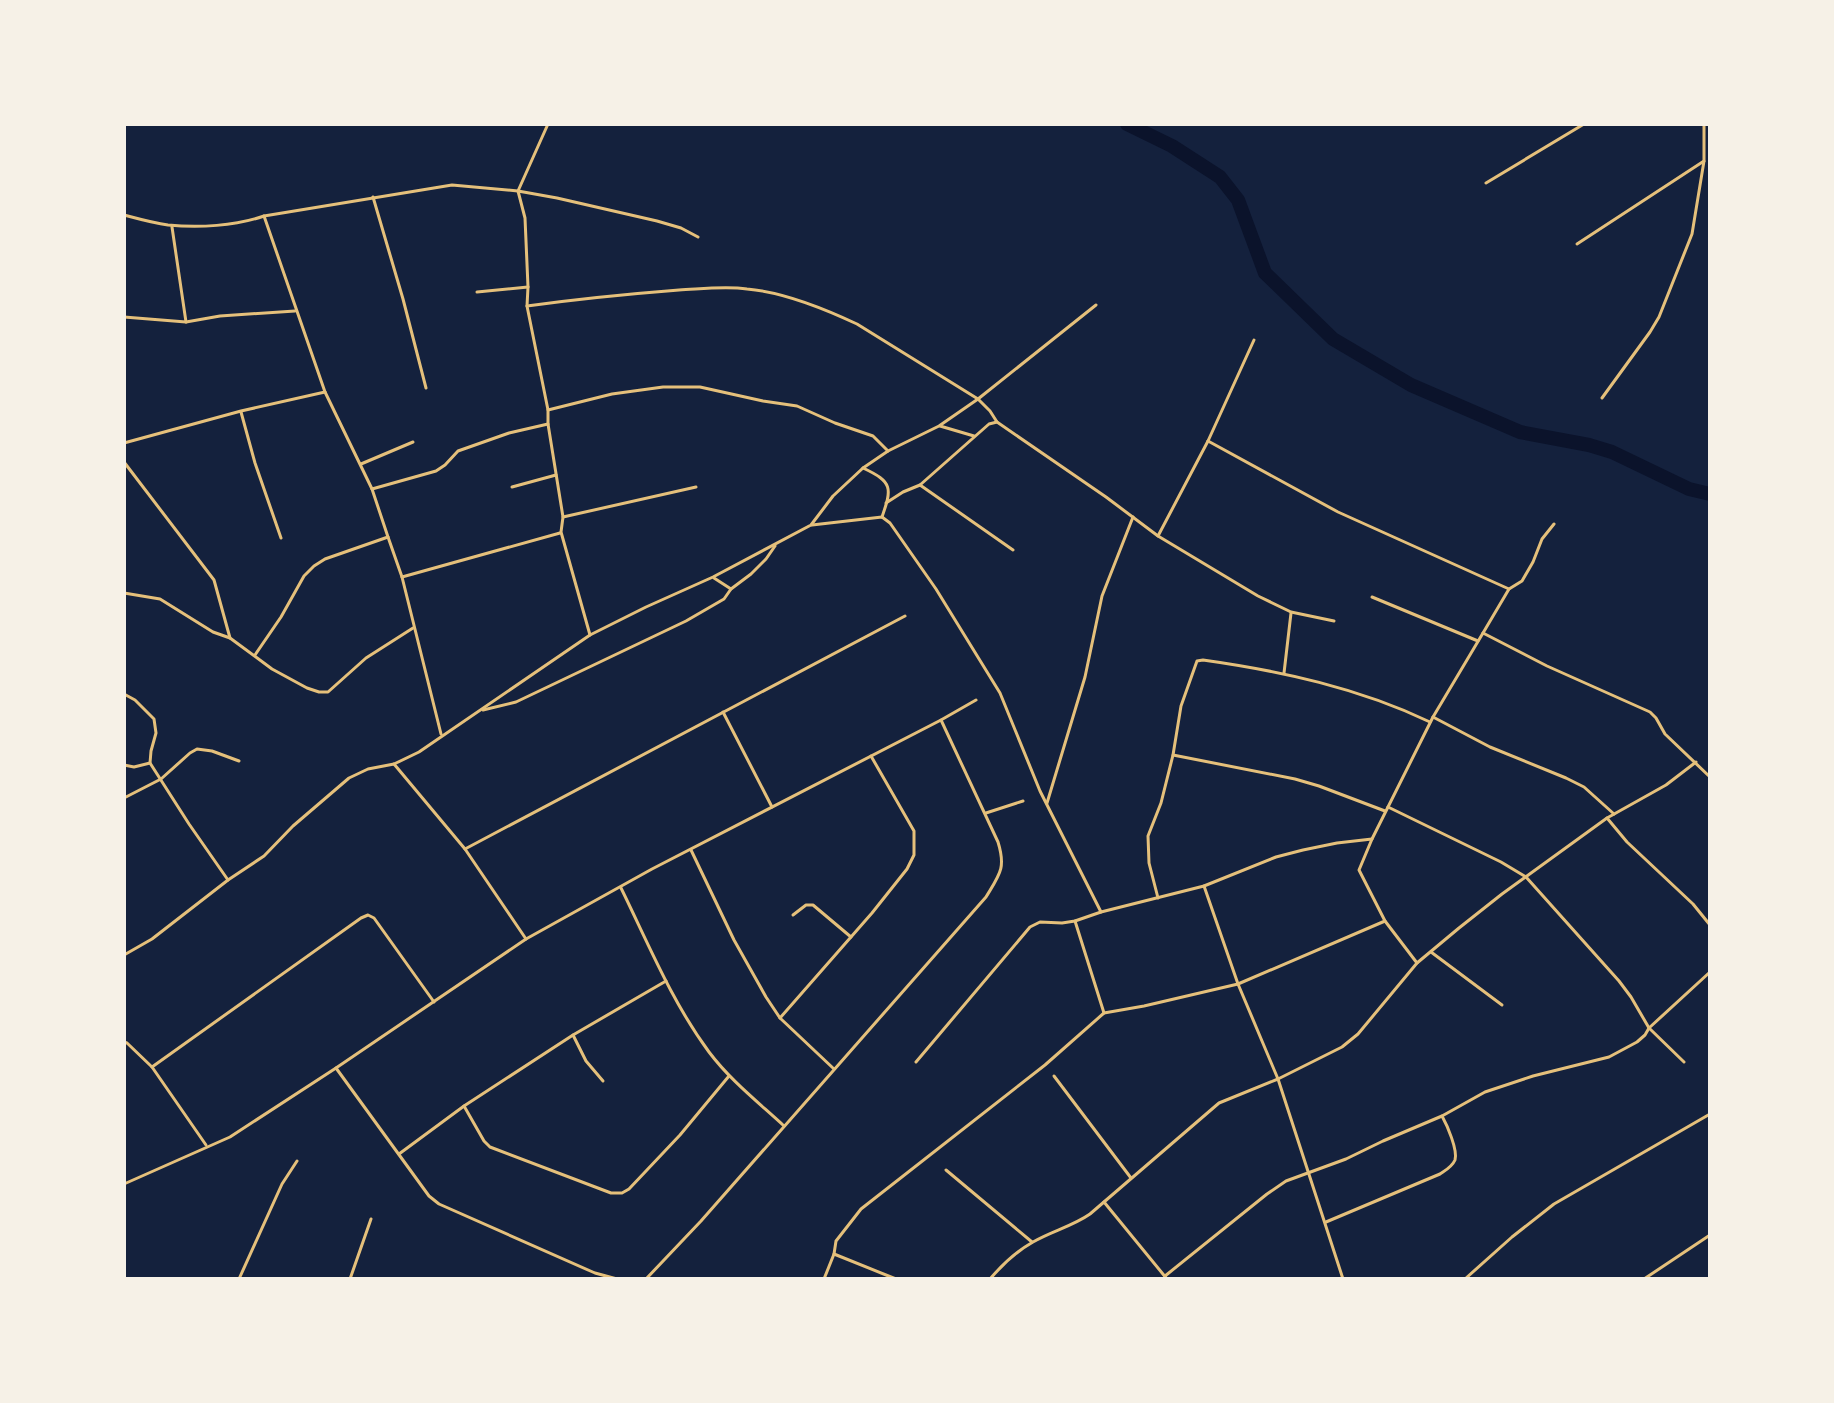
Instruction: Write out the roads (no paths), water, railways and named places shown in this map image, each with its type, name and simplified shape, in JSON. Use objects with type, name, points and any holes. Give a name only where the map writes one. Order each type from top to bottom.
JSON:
[{"type":"street","points":[[548,124],[518,191],[525,218],[527,306],[548,410],[563,517],[561,532],[590,635]]},
{"type":"street","points":[[1486,183],[1584,124]]},
{"type":"street","points":[[1705,126],[1710,133]]},
{"type":"street","points":[[1602,398],[1659,317],[1692,234],[1704,161],[1705,126]]},
{"type":"street","points":[[1577,244],[1704,161]]},
{"type":"street","points":[[124,215],[172,225],[217,225],[452,185],[518,191],[626,213],[681,228],[698,237]]},
{"type":"street","points":[[373,197],[426,388]]},
{"type":"street","points":[[264,216],[325,392],[372,489],[402,577],[441,735]]},
{"type":"street","points":[[172,225],[186,322]]},
{"type":"street","points":[[477,292],[528,287]]},
{"type":"street","points":[[527,306],[619,294],[745,288],[770,292],[840,316],[978,399],[997,422],[1158,536],[1258,596],[1291,612],[1334,621]]},
{"type":"street","points":[[811,525],[833,496],[863,468],[888,451],[939,426],[978,399],[1096,305]]},
{"type":"street","points":[[124,317],[186,322],[220,316],[295,311]]},
{"type":"street","points":[[1158,536],[1208,441],[1254,340]]},
{"type":"street","points":[[548,410],[612,394],[663,387],[700,387],[797,406],[873,436],[888,451]]},
{"type":"street","points":[[124,443],[325,392]]},
{"type":"street","points":[[241,411],[281,538]]},
{"type":"street","points":[[886,503],[920,485],[974,436],[989,424],[997,422]]},
{"type":"street","points":[[372,489],[436,471],[458,451],[509,433],[548,424]]},
{"type":"street","points":[[939,426],[974,436]]},
{"type":"street","points":[[1208,441],[1338,512],[1509,589]]},
{"type":"street","points":[[360,464],[413,442]]},
{"type":"street","points":[[124,462],[214,580],[230,638]]},
{"type":"street","points":[[863,468],[880,476],[886,486],[889,496],[882,517]]},
{"type":"street","points":[[512,487],[556,475]]},
{"type":"street","points":[[920,485],[1013,550]]},
{"type":"street","points":[[563,517],[696,487]]},
{"type":"street","points":[[124,955],[152,939],[264,856],[293,826],[349,778],[368,769],[394,764],[419,752],[590,635],[713,577],[811,525],[882,517],[890,523],[936,589],[1000,693],[1040,791],[1101,912]]},
{"type":"street","points":[[1047,803],[1085,677],[1102,596],[1133,517]]},
{"type":"street","points":[[1417,963],[1385,921],[1359,870],[1432,719],[1509,589],[1522,581],[1542,539],[1554,524]]},
{"type":"street","points":[[402,577],[561,532]]},
{"type":"street","points":[[255,655],[304,576],[314,566],[325,559],[388,537]]},
{"type":"street","points":[[478,712],[516,702],[686,621],[724,599],[731,589],[766,559],[778,543]]},
{"type":"street","points":[[713,577],[731,589]]},
{"type":"street","points":[[124,593],[160,599],[213,632],[230,638],[272,669],[319,692],[328,692],[366,658],[413,628]]},
{"type":"street","points":[[1372,597],[1478,641]]},
{"type":"street","points":[[1284,673],[1291,612]]},
{"type":"street","points":[[465,849],[905,616]]},
{"type":"street","points":[[1483,633],[1547,666],[1650,712],[1665,734],[1710,777]]},
{"type":"street","points":[[1158,898],[1149,863],[1148,836],[1161,803],[1181,706],[1197,661],[1284,673],[1379,699],[1566,778],[1584,787],[1614,814]]},
{"type":"street","points":[[124,694],[135,700],[154,719],[156,733],[150,763],[228,880]]},
{"type":"street","points":[[124,1184],[230,1137],[526,939],[652,869],[976,700]]},
{"type":"street","points":[[723,712],[772,807]]},
{"type":"street","points":[[646,1279],[701,1221],[986,897],[999,876],[1003,861],[998,842],[941,720]]},
{"type":"street","points":[[124,798],[161,779],[197,749],[239,761]]},
{"type":"street","points":[[1173,755],[1295,779],[1387,809],[1501,862],[1526,877],[1619,981],[1649,1028],[1684,1062]]},
{"type":"street","points":[[780,1018],[907,869],[914,855],[914,831],[871,756]]},
{"type":"street","points":[[990,1279],[1003,1264],[1032,1242],[1080,1221],[1219,1103],[1278,1079],[1342,1047],[1358,1034],[1417,963],[1502,894],[1607,818],[1666,785],[1696,762]]},
{"type":"street","points":[[124,765],[134,767],[150,763]]},
{"type":"street","points":[[394,764],[465,849],[526,939]]},
{"type":"street","points":[[986,813],[1023,801]]},
{"type":"street","points":[[1607,818],[1634,850],[1683,894],[1710,925]]},
{"type":"street","points":[[916,1062],[1030,927],[1040,922],[1075,921],[1204,886],[1276,857],[1337,843],[1372,839]]},
{"type":"street","points":[[691,850],[734,940],[780,1018],[834,1069]]},
{"type":"street","points":[[1204,886],[1238,984],[1278,1079],[1342,1277],[1335,1279]]},
{"type":"street","points":[[621,888],[666,981],[709,1052],[729,1076],[784,1127]]},
{"type":"street","points":[[793,915],[806,905],[813,905],[851,937]]},
{"type":"street","points":[[152,1067],[368,915],[374,918],[434,1002]]},
{"type":"street","points":[[1075,921],[1104,1013]]},
{"type":"street","points":[[824,1279],[836,1241],[861,1209],[1045,1065],[1104,1013],[1238,984],[1385,921]]},
{"type":"street","points":[[1431,952],[1502,1005]]},
{"type":"street","points":[[1104,1202],[1166,1278],[1286,1181],[1442,1116],[1485,1092],[1609,1057],[1637,1042],[1710,972]]},
{"type":"street","points":[[399,1154],[464,1106],[573,1035],[666,981]]},
{"type":"street","points":[[573,1035],[586,1061],[603,1081]]},
{"type":"street","points":[[124,1042],[152,1067],[207,1146]]},
{"type":"street","points":[[336,1068],[429,1196],[439,1204],[595,1273],[617,1279]]},
{"type":"street","points":[[464,1106],[490,1147],[611,1193],[622,1193],[680,1135],[729,1076]]},
{"type":"street","points":[[1054,1076],[1132,1179]]},
{"type":"street","points":[[1465,1279],[1554,1204],[1710,1114]]},
{"type":"street","points":[[1325,1223],[1450,1168],[1456,1155],[1442,1116]]},
{"type":"street","points":[[239,1279],[282,1184],[297,1161]]},
{"type":"street","points":[[946,1170],[1032,1242]]},
{"type":"street","points":[[350,1279],[371,1219]]},
{"type":"street","points":[[1644,1279],[1710,1235]]},
{"type":"street","points":[[834,1254],[896,1279]]},
{"type":"waterway","points":[[1127,124],[1172,146],[1220,177],[1238,200],[1265,273],[1333,339],[1411,385],[1520,432],[1612,452],[1689,489],[1710,494]]}]
